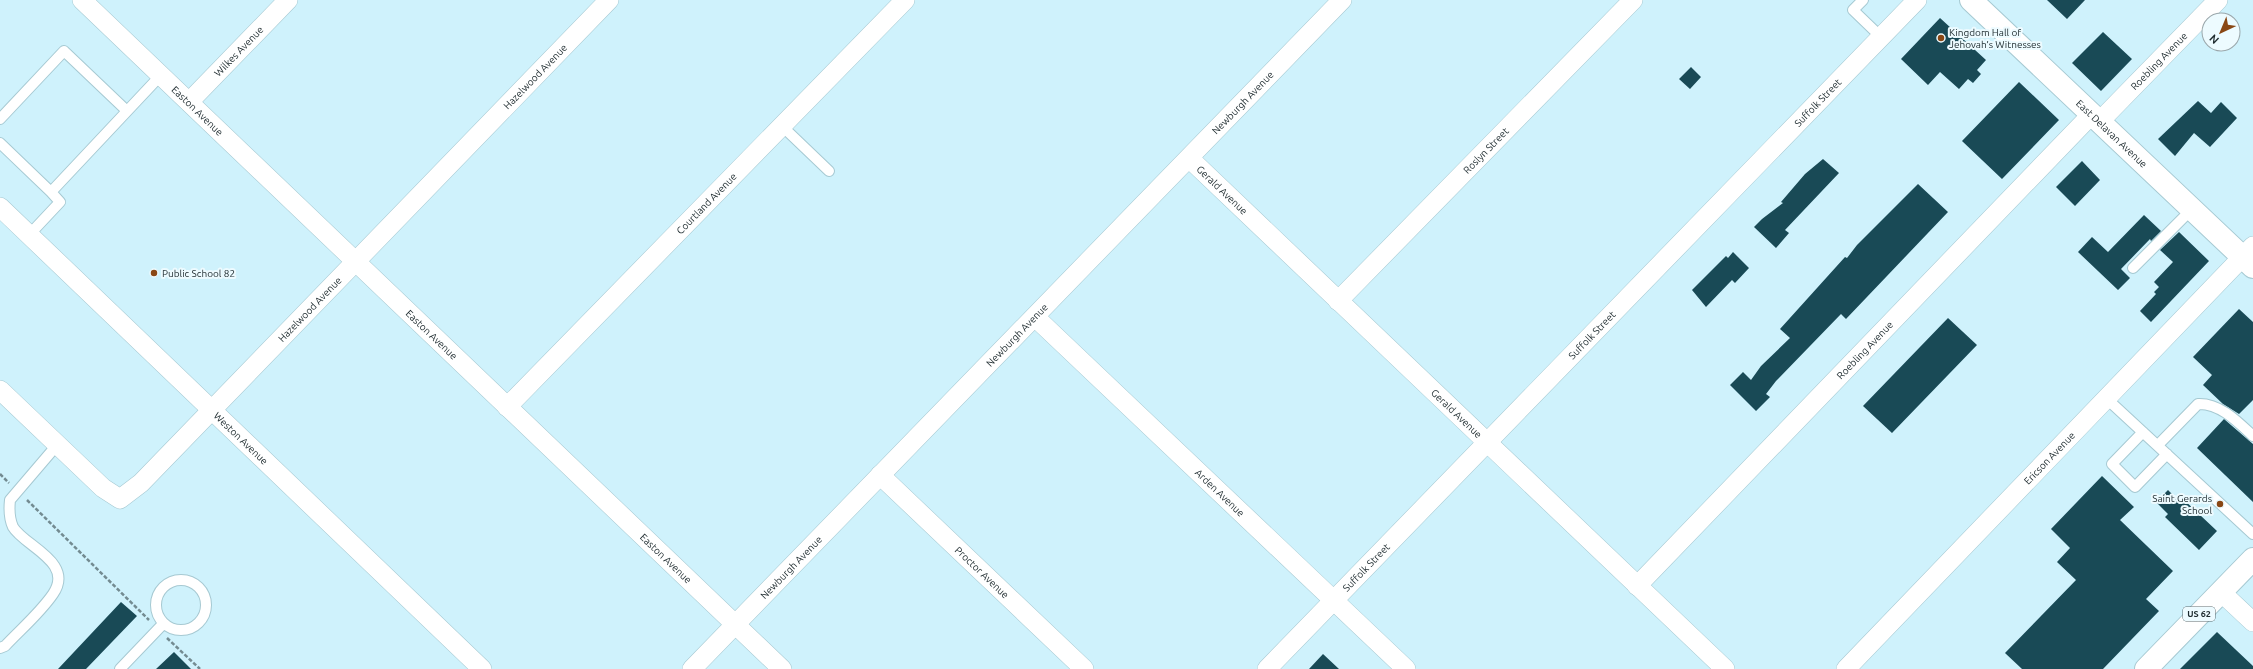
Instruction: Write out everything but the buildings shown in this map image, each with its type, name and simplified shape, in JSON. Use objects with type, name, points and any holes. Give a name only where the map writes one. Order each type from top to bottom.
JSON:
[{"type":"street","name":"Easton Avenue","points":[[82,0],[782,669]]},
{"type":"street","name":"Wilkes Avenue","points":[[189,102],[288,0]]},
{"type":"street","name":"Hazelwood Avenue","points":[[0,390],[103,488],[120,499],[142,484],[609,0]]},
{"type":"street","name":"Courtland Avenue","points":[[507,407],[906,0]]},
{"type":"street","name":"Newburgh Avenue","points":[[692,669],[1342,0]]},
{"type":"street","name":"Roslyn Street","points":[[1338,301],[1633,0]]},
{"type":"street","name":"Suffolk Street","points":[[1267,669],[1917,0]]},
{"type":"street","name":"East Delavan Avenue","points":[[1971,0],[2192,209],[2250,257]]},
{"type":"street","name":"Roebling Avenue","points":[[1637,586],[2096,117],[2218,0]]},
{"type":"street","name":"Gerald Avenue","points":[[1189,158],[1725,669]]},
{"type":"street","name":"Weston Avenue","points":[[0,207],[482,669]]},
{"type":"street","name":"Ericson Avenue","points":[[1846,669],[2108,399],[2250,257]]},
{"type":"street","name":"Arden Avenue","points":[[1035,317],[1406,669]]},
{"type":"street","name":"Proctor Avenue","points":[[880,475],[1084,669]]},
{"type":"street","name":"US 62","points":[[2146,669],[2253,559]]},
{"type":"street","points":[[2221,592],[2253,622]]},
{"type":"lane","points":[[1863,0],[1853,10],[1881,37]]},
{"type":"lane","points":[[0,119],[64,51],[127,111]]},
{"type":"lane","points":[[51,192],[161,75]]},
{"type":"lane","points":[[782,126],[829,171]]},
{"type":"lane","points":[[0,143],[60,202],[29,235]]},
{"type":"lane","points":[[2133,268],[2192,209]]},
{"type":"lane","points":[[2108,399],[2253,534]]},
{"type":"lane","points":[[2158,445],[2198,404],[2210,403],[2232,418],[2253,436]]},
{"type":"lane","points":[[2144,432],[2112,464],[2135,487],[2167,454]]},
{"type":"lane","points":[[0,648],[5,646],[54,593],[58,577],[51,559],[14,527],[9,506],[10,500],[57,445]]},
{"type":"lane","points":[[177,580],[193,583],[199,588],[206,603],[205,612],[198,623],[187,630],[160,626],[156,601],[163,587],[177,580]]},
{"type":"lane","points":[[120,669],[160,626]]},
{"type":"path","points":[[0,474],[160,626],[200,669]]},
{"type":"place","name":"Kingdom Hall of Jehovah’s Witnesses","points":[[1941,38]]},
{"type":"place","name":"Public School 82","points":[[154,273]]},
{"type":"place","name":"Saint Gerards School","points":[[2220,504]]}]
